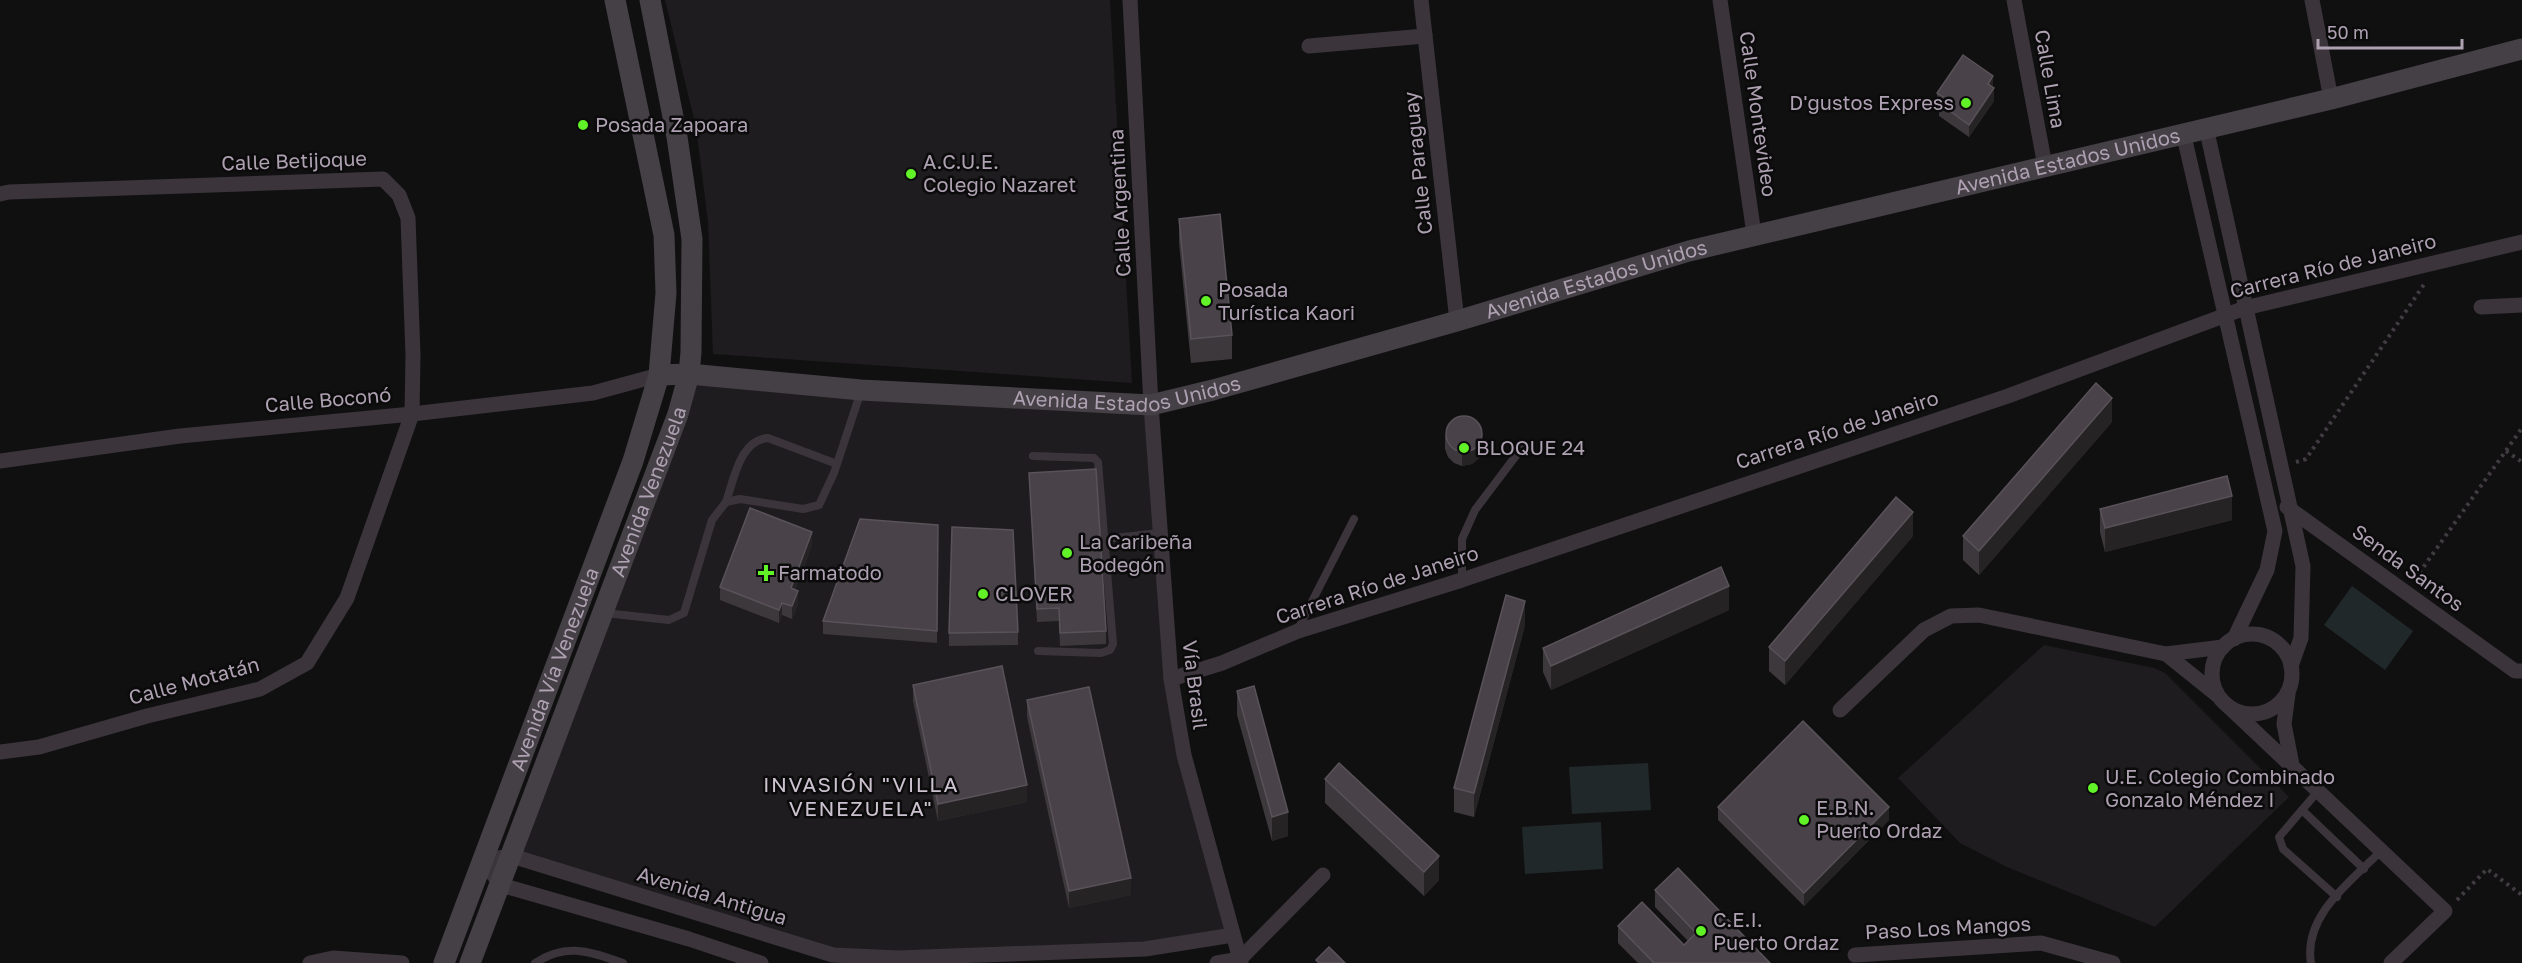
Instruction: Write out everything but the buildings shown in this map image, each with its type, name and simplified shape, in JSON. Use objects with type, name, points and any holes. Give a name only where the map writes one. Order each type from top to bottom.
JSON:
[{"type":"street","points":[[615,0],[664,235],[666,293],[659,375]]},
{"type":"street","name":"Avenida Venezuela","points":[[470,963],[678,414],[689,374],[693,292],[692,239],[677,137],[650,0]]},
{"type":"street","name":"Calle Argentina","points":[[1130,0],[1151,405]]},
{"type":"street","name":"Calle Paraguay","points":[[1421,0],[1457,321]]},
{"type":"street","name":"Calle Montevideo","points":[[1720,0],[1754,234]]},
{"type":"street","name":"Calle Lima","points":[[2014,0],[2044,166]]},
{"type":"street","points":[[2312,0],[2331,99]]},
{"type":"street","points":[[1309,46],[1425,36]]},
{"type":"street","name":"Avenida Estados Unidos","points":[[659,375],[689,374],[861,390],[1151,405],[1213,390],[1457,321],[1689,251],[1754,234],[2331,99],[2522,49]]},
{"type":"street","points":[[2206,127],[2244,308],[2303,566],[2301,638],[2291,666],[2284,724],[2292,765]]},
{"type":"street","points":[[2183,132],[2275,531],[2268,570],[2228,643],[2216,658],[2212,670],[2213,684],[2222,700],[2239,712],[2253,714],[2267,712],[2279,704],[2288,692]]},
{"type":"street","name":"Calle Betijoque","points":[[0,194],[383,179],[399,195],[408,218],[413,356],[412,414]]},
{"type":"street","name":"Carrera Río de Janeiro","points":[[1171,679],[1222,663],[1298,631],[1462,580],[2008,396],[2244,308],[2522,242]]},
{"type":"street","points":[[2481,307],[2522,305]]},
{"type":"street","name":"Calle Boconó","points":[[0,461],[180,435],[412,414],[592,393],[659,375]]},
{"type":"street","name":"Avenida Vía Venezuela","points":[[444,963],[633,461],[659,375]]},
{"type":"street","name":"Vía Brasil","points":[[1151,405],[1171,679],[1184,755],[1240,961]]},
{"type":"street","name":"Calle Motatán","points":[[0,752],[39,747],[147,716],[260,689],[307,663],[347,598],[412,414]]},
{"type":"street","name":"Senda Santos","points":[[2269,500],[2290,508],[2516,671],[2522,671]]},
{"type":"street","points":[[1839,710],[1924,630],[1951,616],[1979,615],[2166,654],[2228,643],[2252,635],[2269,638],[2287,655],[2291,666]]},
{"type":"street","points":[[2166,654],[2222,700],[2445,911],[2391,963]]},
{"type":"street","name":"Avenida Antigua","points":[[483,860],[512,856],[807,956],[833,959],[1145,949],[1233,935]]},
{"type":"street","points":[[483,860],[501,885],[689,939],[761,963]]},
{"type":"street","points":[[1217,963],[1240,961],[1323,875]]},
{"type":"street","name":"Paso Los Mangos","points":[[1855,955],[2041,943],[2068,957],[2113,963]]},
{"type":"street","points":[[310,963],[333,958],[402,963]]},
{"type":"lane","points":[[726,502],[740,499],[803,509],[819,505],[837,464],[861,390]]},
{"type":"lane","points":[[603,612],[669,620],[684,613],[712,520],[726,502],[744,451],[760,439],[768,438],[837,464]]},
{"type":"lane","points":[[1462,580],[1462,539],[1475,510],[1521,449]]},
{"type":"lane","points":[[1033,456],[1094,458],[1098,462],[1113,644],[1110,650],[1101,653],[1038,651]]},
{"type":"lane","points":[[1298,631],[1354,519]]},
{"type":"lane","points":[[1105,539],[1160,533]]},
{"type":"lane","points":[[2319,790],[2279,837],[2280,843],[2283,849],[2337,897]]},
{"type":"lane","points":[[2302,810],[2364,868]]},
{"type":"lane","points":[[2311,963],[2308,946],[2321,913],[2381,850]]},
{"type":"lane","points":[[535,963],[549,954],[568,950],[586,951],[623,963]]},
{"type":"path","points":[[2280,465],[2306,459],[2440,261]]},
{"type":"path","points":[[2406,592],[2522,428]]},
{"type":"path","points":[[2506,451],[2522,462]]},
{"type":"path","points":[[2445,911],[2487,869],[2522,896]]},
{"type":"shaded area","name":"A.C.U.E. Colegio Nazaret","points":[[665,0],[1110,0],[1132,383],[713,354],[708,222],[696,127]]},
{"type":"shaded area","points":[[689,374],[1151,405],[1171,679],[1233,935],[1145,949],[833,955],[512,856]]},
{"type":"shaded area","points":[[2352,586],[2413,631],[2385,670],[2324,625]]},
{"type":"shaded area","name":"U.E. Colegio Combinado Gonzalo Méndez I","points":[[2044,645],[2154,668],[2165,673],[2289,797],[2155,927],[2007,867],[1960,843],[1898,778]]},
{"type":"shaded area","points":[[1648,763],[1651,810],[1572,814],[1569,767]]},
{"type":"shaded area","points":[[1601,822],[1603,869],[1525,874],[1522,827]]},
{"type":"place","name":"D'gustos Express","points":[[1966,103]]},
{"type":"place","name":"Posada Zapoara","points":[[583,125]]},
{"type":"place","name":"A.C.U.E. Colegio Nazaret","points":[[911,174]]},
{"type":"place","name":"Posada Turística Kaori","points":[[1206,301]]},
{"type":"place","name":"BLOQUE 24","points":[[1464,448]]},
{"type":"place","name":"La Caribeña Bodegón","points":[[1067,553]]},
{"type":"place","name":"Farmatodo","points":[[766,573]]},
{"type":"place","name":"CLOVER","points":[[983,594]]},
{"type":"place","name":"U.E. Colegio Combinado Gonzalo Méndez I","points":[[2093,788]]},
{"type":"place","name":"E.B.N. Puerto Ordaz","points":[[1804,820]]},
{"type":"place","name":"C.E.I. Puerto Ordaz","points":[[1701,931]]},
{"type":"district","name":"INVASIÓN \"VILLA VENEZUELA\"","points":[[861,797]]}]
